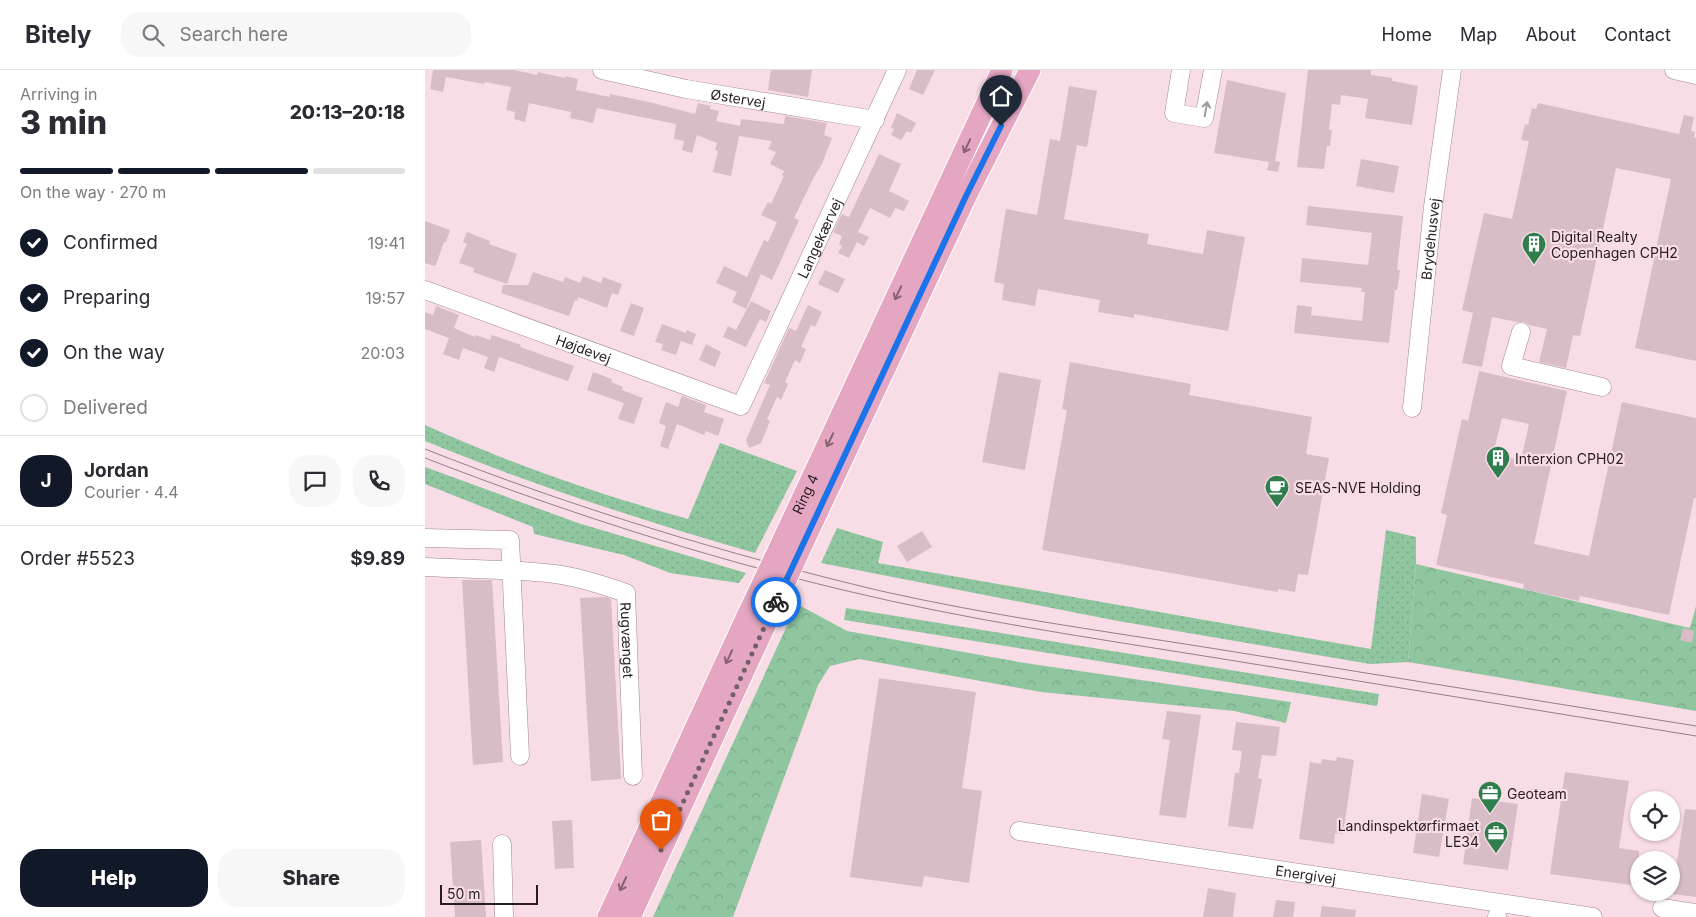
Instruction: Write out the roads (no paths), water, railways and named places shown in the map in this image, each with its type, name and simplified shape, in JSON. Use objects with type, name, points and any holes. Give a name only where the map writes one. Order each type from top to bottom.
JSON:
[{"type":"main road","name":"Ring 4","points":[[630,917],[759,616],[1003,70]]},
{"type":"main road","name":"Ring 4","points":[[793,542],[1030,70]]},
{"type":"main road","name":"Ring 4","points":[[608,917],[759,616]]},
{"type":"street","name":"Østervej","points":[[602,70],[686,89],[875,120]]},
{"type":"street","name":"Langekærvej","points":[[741,406],[897,70]]},
{"type":"street","points":[[1181,70],[1174,113],[1204,118],[1213,70]]},
{"type":"street","name":"Brydehusvej","points":[[1412,408],[1433,207],[1451,70]]},
{"type":"street","points":[[1674,70],[1696,75]]},
{"type":"street","name":"Højdevej","points":[[425,290],[741,406]]},
{"type":"street","points":[[1521,332],[1511,366],[1602,386]]},
{"type":"street","points":[[425,538],[510,540],[520,756]]},
{"type":"street","name":"Rugvænget","points":[[425,567],[510,570],[557,574],[600,584],[625,593],[629,635],[633,776]]},
{"type":"street","name":"Energivej","points":[[1019,831],[1593,917]]},
{"type":"street","points":[[502,844],[504,917]]},
{"type":"street","points":[[1662,908],[1696,913]]},
{"type":"tram line","points":[[425,449],[537,491],[651,528],[765,562],[881,591],[1042,622],[1696,726]]},
{"type":"tram line","points":[[425,458],[580,514],[684,547],[790,577],[890,601],[1076,636],[1696,736]]},
{"type":"place","name":"Digital Realty Copenhagen CPH2","points":[[1534,265]]},
{"type":"place","name":"Interxion CPH02","points":[[1498,479]]},
{"type":"place","name":"SEAS-NVE Holding","points":[[1277,508]]},
{"type":"place","name":"Geoteam","points":[[1490,814]]},
{"type":"place","name":"Landinspektørfirmaet LE34","points":[[1496,854]]}]
